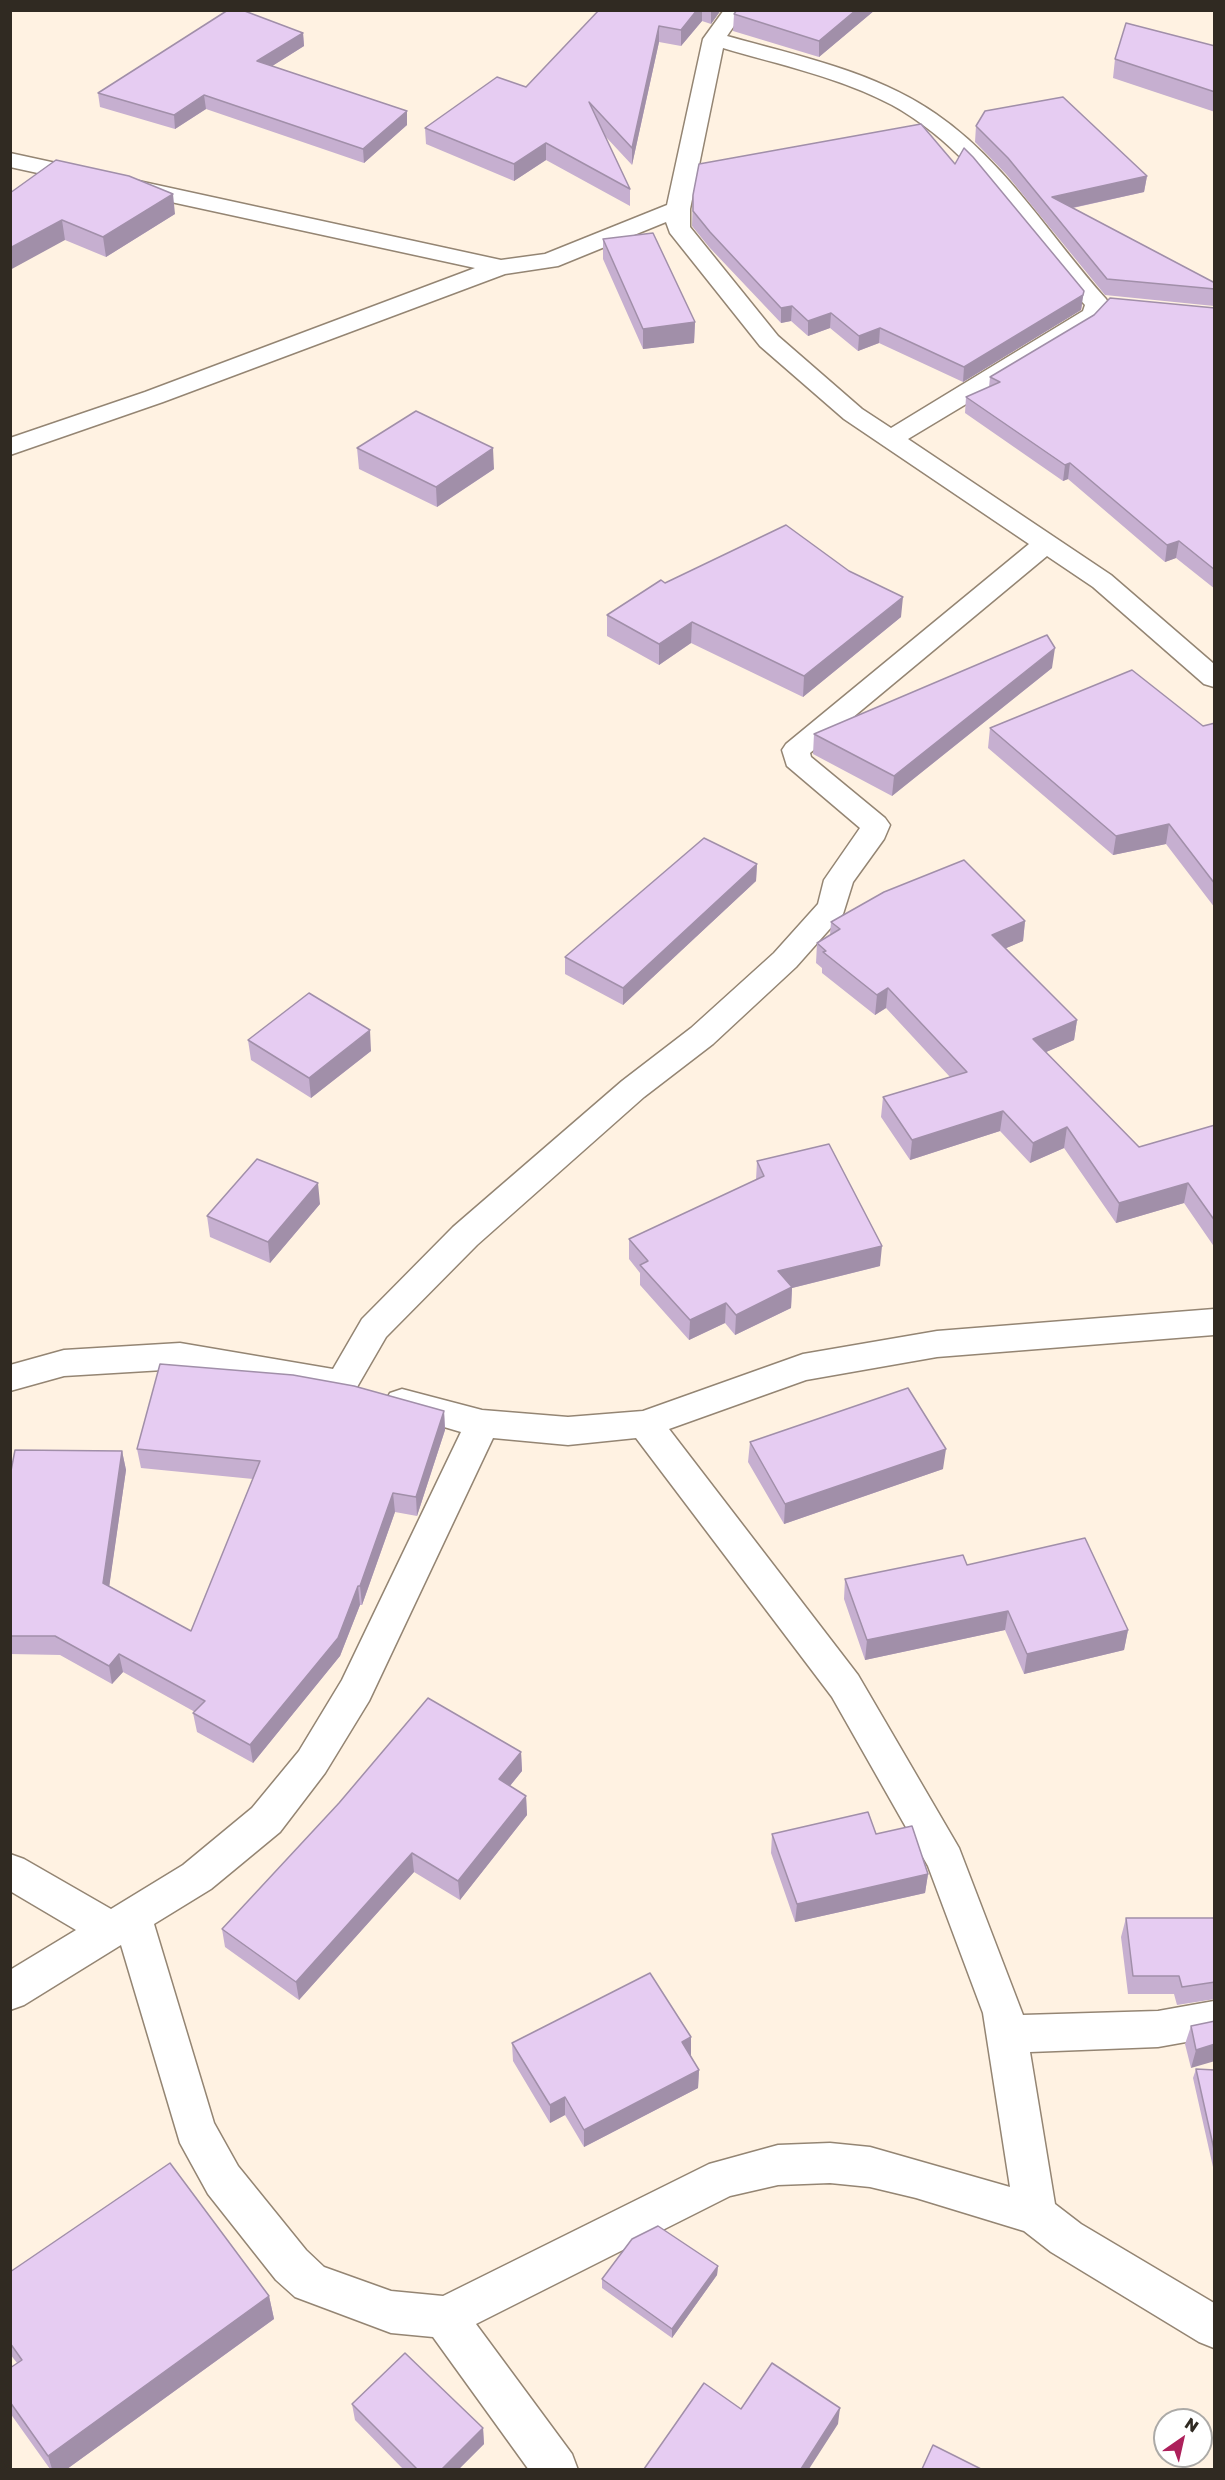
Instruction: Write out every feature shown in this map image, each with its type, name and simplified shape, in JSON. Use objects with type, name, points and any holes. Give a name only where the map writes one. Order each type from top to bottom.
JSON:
[{"type":"street","points":[[735,10],[714,39],[678,209],[678,228],[769,341],[853,414],[1102,581],[1215,678]]},
{"type":"street","points":[[714,39],[849,79],[900,101],[925,117],[985,169],[1109,305],[1082,324],[890,439]]},
{"type":"street","points":[[10,160],[501,267]]},
{"type":"street","points":[[10,447],[154,397],[501,267],[550,261],[678,209]]},
{"type":"street","points":[[340,1385],[374,1328],[465,1236],[624,1096],[702,1036],[785,960],[832,907],[839,880],[874,832],[875,825],[797,760],[796,750],[1046,543]]},
{"type":"street","points":[[10,1378],[64,1363],[180,1356],[340,1385],[482,1424],[568,1431],[645,1424],[803,1367],[937,1344],[1215,1322]]},
{"type":"street","points":[[10,1992],[197,1877],[266,1820],[312,1762],[356,1690],[482,1424]]},
{"type":"street","points":[[645,1424],[845,1686],[945,1860],[1003,2013],[1036,2215]]},
{"type":"street","points":[[10,1871],[121,1923],[195,2129],[223,2180],[291,2265],[310,2282],[391,2312],[445,2317],[724,2178],[778,2165],[830,2163],[870,2166],[1036,2215],[1066,2238],[1215,2327]]},
{"type":"street","points":[[1007,2034],[1158,2029],[1215,2019]]},
{"type":"street","points":[[445,2317],[556,2469]]},
{"type":"building","points":[[228,10],[242,10],[303,33],[257,61],[407,111],[363,149],[204,95],[174,115],[98,93]]},
{"type":"building","points":[[599,10],[697,10],[681,30],[659,26],[632,148],[589,102],[630,189],[546,143],[514,164],[425,128],[497,77],[526,87]]},
{"type":"building","points":[[737,10],[856,10],[819,41],[734,14]]},
{"type":"building","points":[[1126,23],[1215,46],[1215,92],[1115,59]]},
{"type":"building","points":[[1063,97],[1147,176],[1052,197],[1215,283],[1215,289],[1107,279],[1008,158],[976,126],[985,111]]},
{"type":"building","points":[[921,124],[955,164],[964,148],[973,157],[1084,291],[1083,295],[964,367],[880,328],[859,336],[831,313],[808,321],[792,306],[781,308],[693,211],[693,195],[699,164]]},
{"type":"building","points":[[56,160],[129,176],[173,194],[103,237],[62,220],[10,248],[10,193]]},
{"type":"building","points":[[653,233],[695,322],[643,329],[603,239]]},
{"type":"building","points":[[1110,298],[1215,308],[1215,570],[1179,541],[1167,545],[1070,463],[1065,465],[966,397],[1000,382],[990,377],[1094,315]]},
{"type":"building","points":[[416,411],[493,448],[436,487],[357,448]]},
{"type":"building","points":[[786,525],[849,571],[903,597],[804,676],[692,622],[659,644],[607,615],[661,580],[665,583]]},
{"type":"building","points":[[1047,635],[1055,648],[894,776],[814,734]]},
{"type":"building","points":[[1132,670],[1203,726],[1215,723],[1215,884],[1169,824],[1116,836],[990,728]]},
{"type":"building","points":[[704,838],[757,864],[623,988],[565,957]]},
{"type":"building","points":[[964,860],[1025,921],[992,935],[1077,1020],[1033,1039],[1139,1147],[1215,1125],[1215,1221],[1188,1183],[1119,1203],[1067,1127],[1033,1143],[1003,1111],[912,1140],[883,1097],[967,1072],[888,988],[877,995],[823,952],[826,951],[817,943],[840,929],[831,922],[884,892]]},
{"type":"building","points":[[309,993],[370,1030],[309,1078],[248,1040]]},
{"type":"building","points":[[829,1144],[882,1246],[778,1271],[792,1287],[736,1315],[726,1303],[690,1320],[640,1265],[648,1261],[629,1239],[764,1176],[757,1161]]},
{"type":"building","points":[[257,1159],[318,1183],[268,1242],[207,1216]]},
{"type":"building","points":[[160,1364],[293,1375],[354,1386],[444,1411],[416,1497],[393,1493],[360,1586],[358,1586],[338,1638],[250,1745],[193,1713],[205,1701],[119,1654],[109,1666],[55,1636],[10,1636],[10,1476],[15,1450],[122,1451],[103,1583],[191,1631],[260,1461],[137,1449]]},
{"type":"building","points":[[908,1388],[946,1449],[785,1504],[750,1442]]},
{"type":"building","points":[[1085,1538],[1128,1630],[1027,1654],[1008,1611],[867,1640],[845,1579],[963,1555],[967,1565]]},
{"type":"building","points":[[428,1698],[521,1752],[499,1779],[526,1796],[458,1881],[412,1853],[296,1982],[222,1929],[339,1803]]},
{"type":"building","points":[[868,1812],[876,1834],[912,1826],[928,1874],[797,1904],[772,1834]]},
{"type":"building","points":[[1126,1918],[1215,1918],[1215,1982],[1182,1987],[1179,1976],[1133,1976]]},
{"type":"building","points":[[650,1973],[691,2037],[682,2042],[699,2070],[584,2130],[565,2097],[550,2105],[512,2043]]},
{"type":"building","points":[[1215,2021],[1215,2044],[1196,2050],[1191,2026]]},
{"type":"building","points":[[1196,2069],[1215,2070],[1215,2154]]},
{"type":"building","points":[[170,2163],[269,2296],[48,2456],[10,2402],[10,2368],[22,2360],[10,2343],[10,2272]]},
{"type":"building","points":[[658,2226],[718,2266],[672,2329],[602,2279],[632,2239]]},
{"type":"building","points":[[405,2353],[483,2428],[442,2469],[417,2469],[352,2404]]},
{"type":"building","points":[[772,2363],[840,2408],[801,2469],[644,2469],[704,2383],[741,2409]]},
{"type":"building","points":[[933,2445],[981,2469],[922,2469]]}]
